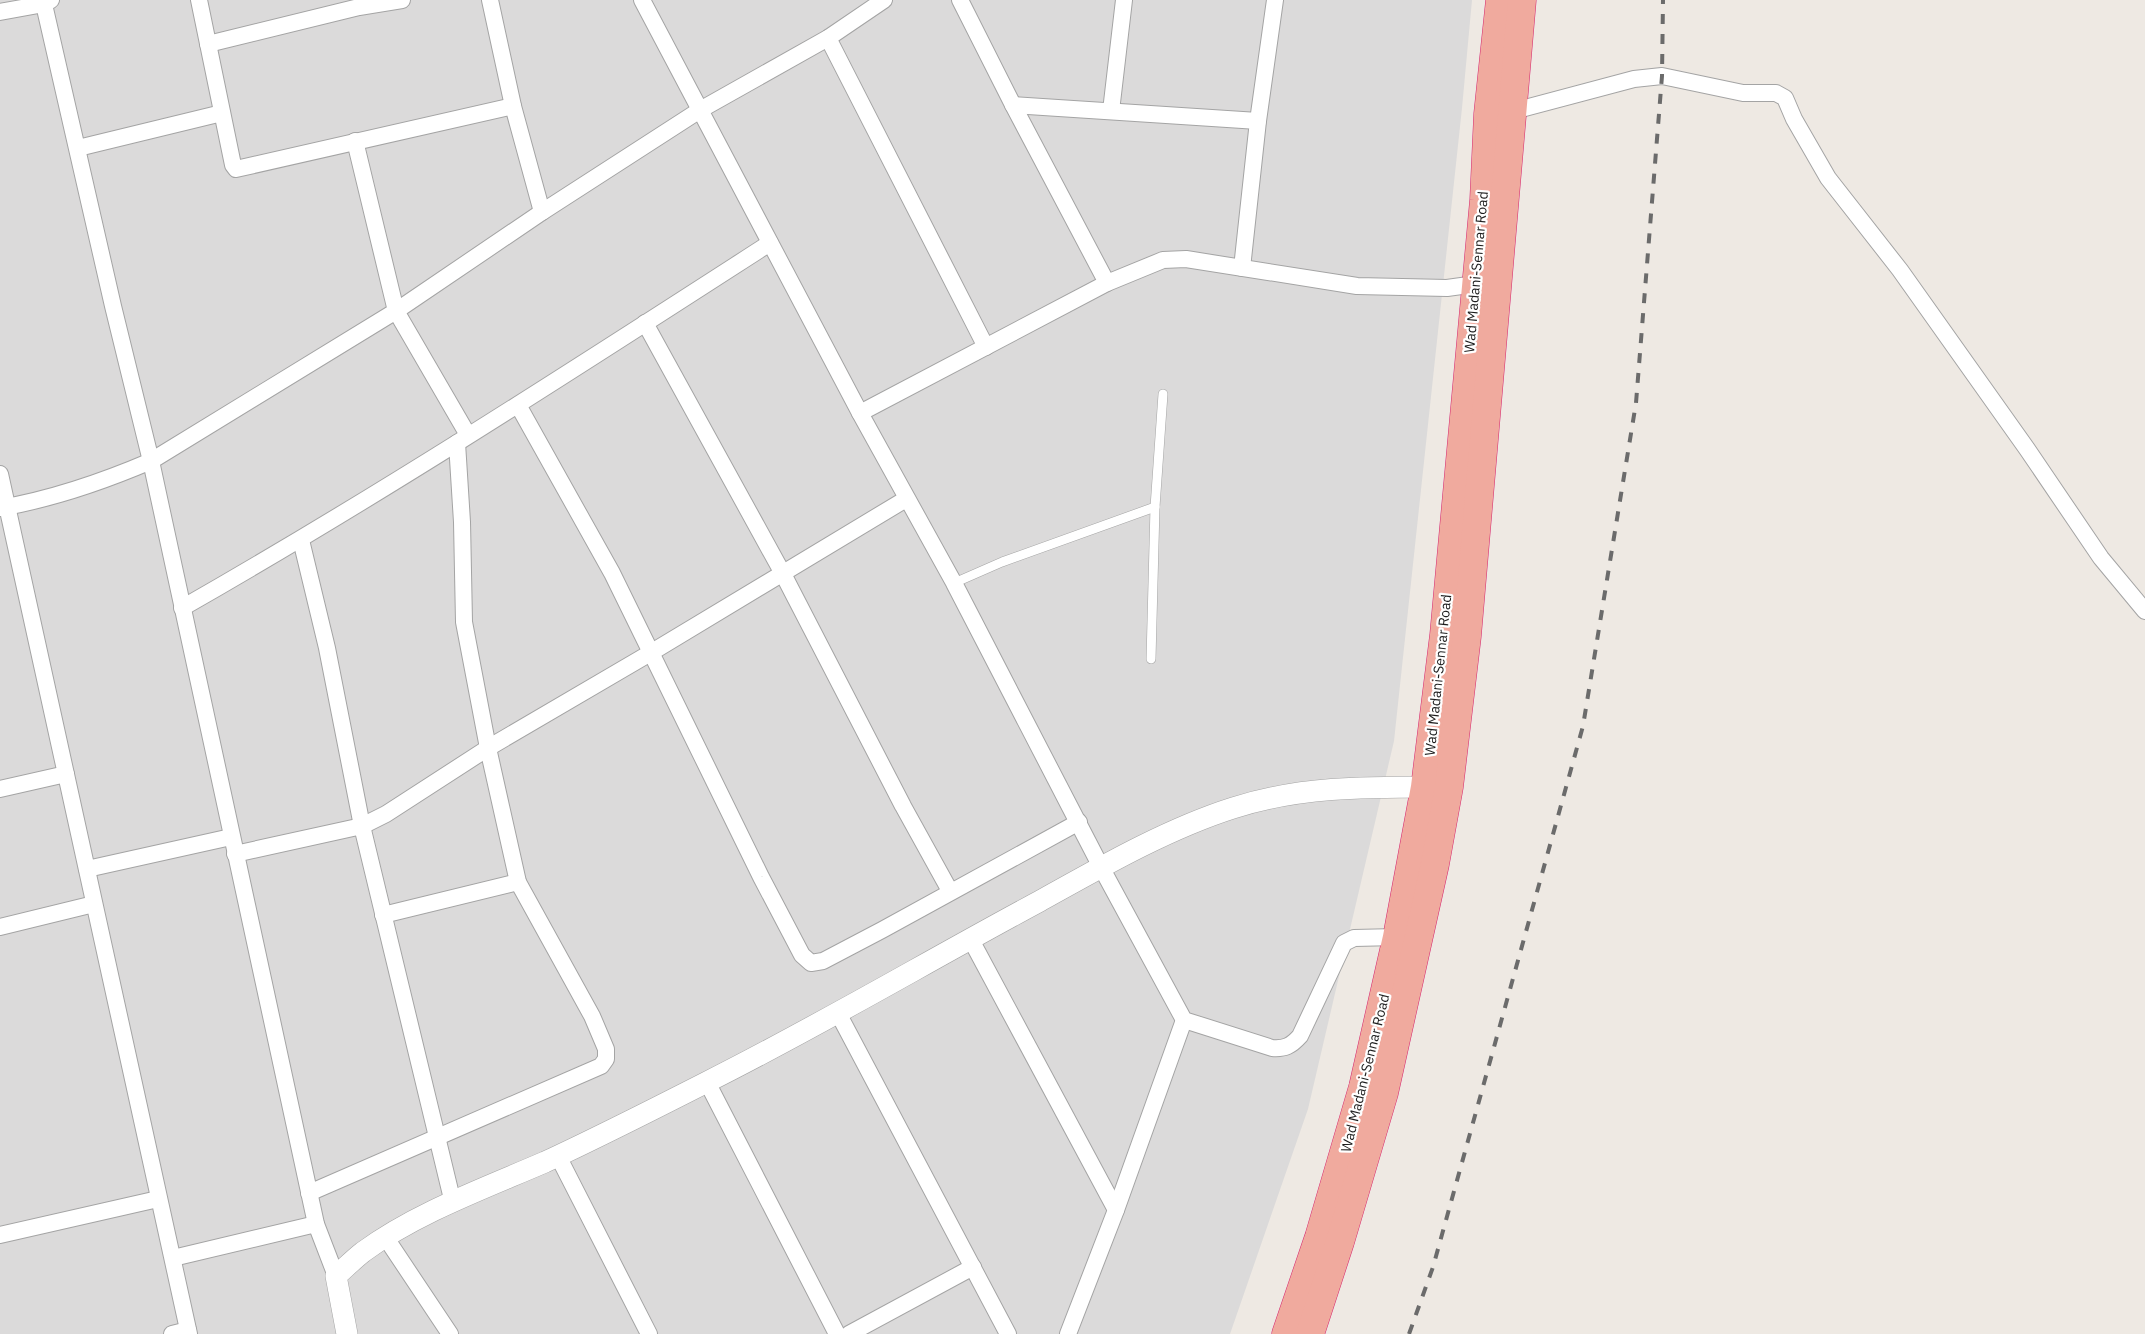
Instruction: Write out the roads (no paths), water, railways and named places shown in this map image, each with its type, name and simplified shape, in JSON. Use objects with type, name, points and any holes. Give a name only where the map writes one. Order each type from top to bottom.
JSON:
[{"type":"highway","name":"Wad Madani-Sennar Road","points":[[1500,0],[1500,113]]},
{"type":"highway","name":"Wad Madani-Sennar Road","points":[[1310,1334],[1340,1242],[1384,1093],[1425,912],[1437,787],[1444,635],[1486,283],[1484,200],[1522,0]]},
{"type":"highway","name":"Wad Madani-Sennar Road","points":[[1286,1334],[1322,1228],[1363,1087],[1396,937],[1437,787]]},
{"type":"street","points":[[198,0],[233,165],[236,169],[513,106]]},
{"type":"street","points":[[208,44],[358,4],[402,0]]},
{"type":"street","points":[[490,0],[513,106],[542,212]]},
{"type":"street","points":[[642,0],[906,499],[954,583],[1101,867],[1184,1020],[1272,1048],[1282,1049],[1293,1044],[1300,1036],[1344,942],[1354,938],[1396,937]]},
{"type":"street","points":[[3,507],[107,480],[151,461],[396,311],[542,212],[700,110],[828,38],[884,0]]},
{"type":"street","points":[[960,0],[1013,105],[1108,283]]},
{"type":"street","points":[[1112,111],[1124,0]]},
{"type":"street","points":[[1242,268],[1258,122],[1275,0]]},
{"type":"street","points":[[0,12],[46,1],[78,148],[151,461],[309,1193],[316,1224],[336,1276],[347,1334]]},
{"type":"street","points":[[828,38],[986,347]]},
{"type":"street","points":[[1500,113],[1625,81],[1662,76],[1743,93],[1776,92],[1785,98],[1794,119],[1828,178],[1906,278],[2027,449],[2101,558],[2145,611]]},
{"type":"street","points":[[1013,105],[1258,122]]},
{"type":"street","points":[[78,148],[222,113]]},
{"type":"street","points":[[309,1193],[436,1136],[601,1066],[606,1059],[606,1049],[592,1016],[518,882],[488,748],[464,622],[462,592],[462,439],[396,311],[355,141]]},
{"type":"street","points":[[182,608],[301,540],[518,405],[770,243]]},
{"type":"street","points":[[860,413],[1108,283],[1162,260],[1186,259],[1358,286],[1447,288],[1486,283]]},
{"type":"street","points":[[646,323],[782,572],[902,806],[950,892]]},
{"type":"street","points":[[518,405],[612,573],[760,878],[802,955],[811,964],[823,961],[1078,822]]},
{"type":"street","points":[[0,474],[3,507],[66,774],[188,1332],[172,1334]]},
{"type":"street","points":[[235,854],[362,826],[417,795],[488,748],[906,499]]},
{"type":"street","points":[[301,540],[327,648],[362,826],[453,1203]]},
{"type":"street","points":[[0,789],[66,774]]},
{"type":"street","points":[[336,1276],[362,1252],[386,1238],[453,1203],[558,1156],[707,1082],[838,1013],[970,938],[1101,867],[1176,831],[1233,808],[1284,795],[1330,788],[1437,787]]},
{"type":"street","points":[[87,870],[231,837]]},
{"type":"street","points":[[383,915],[518,882]]},
{"type":"street","points":[[0,927],[94,904]]},
{"type":"street","points":[[970,938],[1116,1210]]},
{"type":"street","points":[[838,1013],[1008,1334]]},
{"type":"street","points":[[1068,1334],[1116,1210],[1184,1020]]},
{"type":"street","points":[[707,1082],[838,1334]]},
{"type":"street","points":[[558,1156],[649,1334]]},
{"type":"street","points":[[0,1235],[158,1199]]},
{"type":"street","points":[[173,1258],[316,1224]]},
{"type":"street","points":[[386,1238],[450,1334]]},
{"type":"street","points":[[849,1334],[972,1268]]},
{"type":"lane","points":[[1151,659],[1155,507],[1163,394]]},
{"type":"lane","points":[[954,583],[1002,562],[1155,507]]},
{"type":"railway","points":[[1409,1334],[1433,1267],[1583,726],[1636,403],[1662,76],[1663,0]]}]
